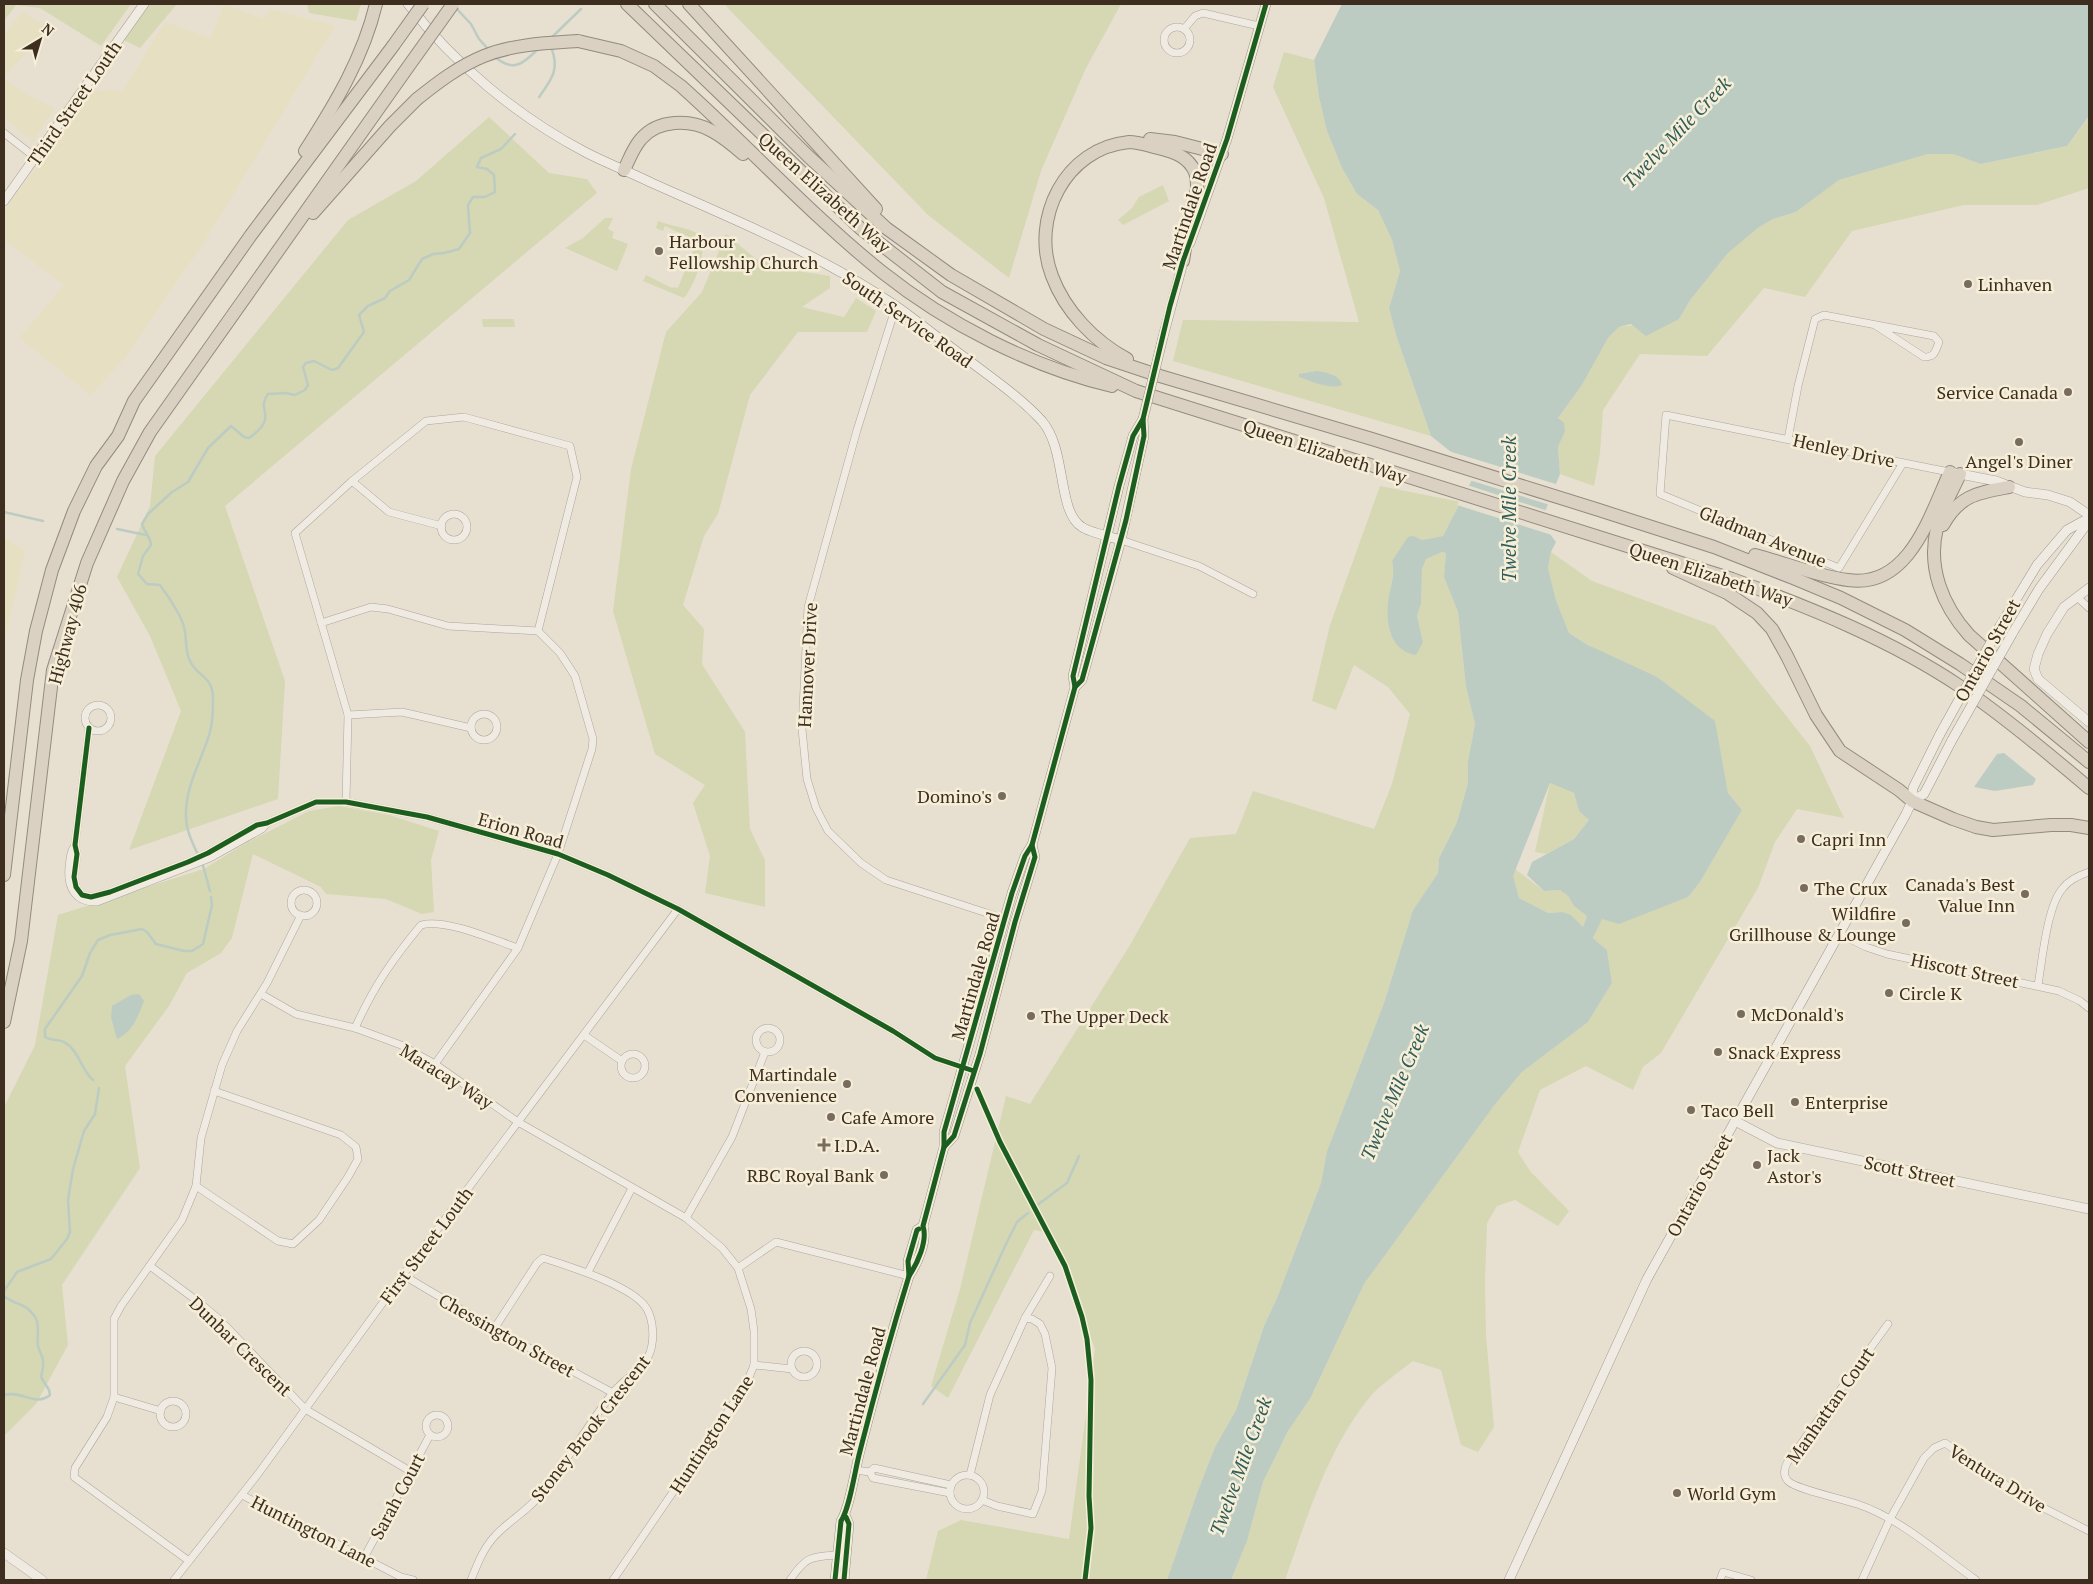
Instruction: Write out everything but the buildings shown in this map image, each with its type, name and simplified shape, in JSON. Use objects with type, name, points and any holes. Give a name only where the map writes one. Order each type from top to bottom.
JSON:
[{"type":"highway","points":[[251,235],[344,88],[358,60],[376,4]]},
{"type":"highway","points":[[251,235],[423,4]]},
{"type":"highway","points":[[251,288],[453,4]]},
{"type":"highway","name":"Queen Elizabeth Way","points":[[627,4],[860,228],[942,292],[1038,345],[1136,391],[1732,578],[1806,606],[1863,633],[1960,686],[2049,753],[2089,788]]},
{"type":"highway","name":"Queen Elizabeth Way","points":[[655,4],[808,156],[886,228],[951,275],[1051,333],[1106,358],[1160,376],[1372,439],[1714,547],[1841,598],[1905,630],[1960,664],[2021,706],[2089,762]]},
{"type":"highway","points":[[688,4],[880,213],[951,275]]},
{"type":"highway","points":[[251,288],[323,200],[416,99],[444,77],[484,56],[522,46],[578,41],[621,51],[654,66],[707,109],[813,211]]},
{"type":"highway","points":[[624,170],[640,140],[652,130],[666,124],[683,123],[698,125],[713,131],[813,211],[883,273],[936,309],[986,338],[1077,378],[1136,391]]},
{"type":"highway","points":[[1160,376],[1106,346],[1074,315],[1057,289],[1051,275],[1046,252],[1046,234],[1050,207],[1055,194],[1070,172],[1091,154],[1116,144],[1138,143],[1151,139],[1222,154]]},
{"type":"highway","points":[[1138,143],[1176,152],[1187,160],[1195,172],[1197,187],[1183,261]]},
{"type":"highway","name":"Highway 406","points":[[4,875],[27,680],[36,631],[52,570],[74,511],[96,466],[118,436],[134,401],[251,235]]},
{"type":"highway","name":"Highway 406","points":[[4,1022],[21,941],[53,670],[75,597],[87,563],[123,481],[150,432],[251,288]]},
{"type":"highway","points":[[1714,547],[1769,559],[1839,579],[1861,581],[1876,578],[1889,572],[1901,563],[1911,551],[1955,473]]},
{"type":"highway","points":[[1955,473],[1936,529],[1934,551],[1938,583],[1944,600],[1959,624],[1980,645],[2089,742]]},
{"type":"highway","points":[[1934,551],[1943,524],[1961,502],[1982,491],[2009,487]]},
{"type":"highway","points":[[1591,535],[1698,578],[1727,593],[1757,614],[1772,629],[1816,715],[1840,751],[1900,790],[1912,802],[1976,827],[1993,830],[2051,825],[2071,825],[2089,828]]},
{"type":"main road","name":"Third Street Louth","points":[[4,201],[144,4]]},
{"type":"main road","name":"South Service Road","points":[[408,4],[439,40],[501,96],[541,126],[585,152],[838,269],[896,306],[1011,392],[1032,410],[1054,440],[1065,501],[1070,515],[1082,527],[1121,540]]},
{"type":"main road","name":"Martindale Road","points":[[835,1580],[841,1521],[845,1514],[855,1470],[908,1276],[908,1260],[917,1230],[924,1226],[944,1147],[944,1132],[962,1068],[1005,919],[1025,856],[1032,845],[1075,687],[1073,676],[1119,486],[1133,436],[1142,419],[1183,261],[1222,154],[1266,4]]},
{"type":"main road","name":"Martindale Road","points":[[1075,687],[1082,680],[1121,540],[1144,436],[1142,419]]},
{"type":"main road","name":"Henley Drive","points":[[1955,473],[1996,481],[2009,487],[2070,502],[2089,518]]},
{"type":"main road","name":"Ontario Street","points":[[1509,1580],[1647,1279],[1912,802],[1913,788],[1940,734],[2000,626],[2037,565],[2067,530],[2089,518]]},
{"type":"main road","name":"Ontario Street","points":[[1912,802],[1924,794],[2012,634],[2039,589],[2089,518]]},
{"type":"main road","points":[[2089,588],[2064,607],[2057,616],[2038,654],[2034,669],[2038,679],[2089,722]]},
{"type":"main road","name":"Martindale Road","points":[[944,1147],[954,1136],[980,1054],[1015,922],[1035,857],[1032,845]]},
{"type":"main road","name":"Scott Street","points":[[1735,1121],[1777,1143],[2089,1209]]},
{"type":"main road","name":"Martindale Road","points":[[844,1580],[849,1524],[845,1514]]},
{"type":"main road","points":[[4,1553],[42,1580]]},
{"type":"street","points":[[1184,29],[1194,16],[1203,13],[1260,26]]},
{"type":"street","points":[[4,134],[36,158]]},
{"type":"street","name":"Hannover Drive","points":[[896,306],[857,430],[808,607],[802,729],[807,779],[816,808],[828,831],[861,863],[886,880],[1005,919]]},
{"type":"street","points":[[1788,439],[1798,386],[1815,319],[1824,315],[1934,336],[1939,342],[1934,355],[1924,357],[1875,325]]},
{"type":"street","name":"Henley Drive","points":[[1661,489],[1666,415],[1955,473]]},
{"type":"street","points":[[346,802],[348,715],[296,533],[352,481],[426,421],[464,417],[570,446],[577,477],[538,631]]},
{"type":"street","name":"Gladman Avenue","points":[[1661,489],[1660,494],[1839,568],[1903,463]]},
{"type":"street","points":[[352,481],[389,512],[442,526]]},
{"type":"street","points":[[1121,540],[1199,566],[1253,594]]},
{"type":"street","points":[[2078,597],[2089,608]]},
{"type":"street","points":[[321,623],[371,607],[388,609],[448,626],[538,631],[560,653],[575,676],[593,739],[592,749],[558,854],[518,948],[435,1064]]},
{"type":"street","points":[[348,715],[402,712],[471,728]]},
{"type":"street","name":"Erion Road","points":[[89,728],[75,844],[70,852],[69,885],[78,898],[89,903],[98,902],[189,864],[209,855],[257,825],[267,823],[316,802],[346,802],[426,817],[558,854],[608,875],[678,910],[893,1031],[935,1058],[974,1071]]},
{"type":"street","points":[[2038,985],[2050,915],[2057,897],[2063,887],[2080,875],[2089,872]]},
{"type":"street","name":"First Street Louth","points":[[174,1580],[306,1409],[403,1276],[678,910]]},
{"type":"street","points":[[189,1560],[74,1477],[74,1468],[107,1417],[114,1397],[114,1319],[121,1306],[182,1220],[196,1186],[201,1138],[222,1065],[237,1031],[260,994],[301,915]]},
{"type":"street","points":[[355,1028],[370,995],[385,971],[421,925],[429,923],[453,927],[518,948]]},
{"type":"street","name":"Hiscott Street","points":[[1840,934],[1866,947],[1888,954],[2059,991],[2080,1001],[2089,1008]]},
{"type":"street","name":"Maracay Way","points":[[260,994],[296,1014],[355,1028],[401,1046],[435,1064],[518,1122]]},
{"type":"street","points":[[584,1035],[622,1061]]},
{"type":"street","points":[[686,1218],[732,1137],[765,1052]]},
{"type":"street","points":[[196,1186],[278,1241],[293,1244],[318,1220],[348,1178],[358,1159],[356,1147],[341,1135],[214,1091]]},
{"type":"street","name":"Huntington Lane","points":[[518,1122],[686,1218],[722,1248],[738,1268],[751,1308],[754,1331],[754,1365],[746,1385],[613,1580]]},
{"type":"street","points":[[588,1272],[632,1188]]},
{"type":"street","points":[[738,1268],[776,1242],[908,1276]]},
{"type":"street","name":"Stoney Brook Crescent","points":[[470,1580],[486,1546],[495,1535],[540,1496],[612,1393],[639,1369],[649,1356],[652,1342],[652,1321],[646,1307],[636,1297],[588,1272],[543,1258],[537,1263],[494,1329]]},
{"type":"street","name":"Dunbar Crescent","points":[[150,1266],[200,1302],[221,1321],[306,1409],[410,1471]]},
{"type":"street","name":"Chessington Street","points":[[403,1276],[494,1329],[612,1393]]},
{"type":"street","points":[[970,1475],[990,1395],[1025,1318],[1050,1276]]},
{"type":"street","points":[[982,1500],[997,1506],[1033,1514],[1042,1491],[1052,1368],[1045,1334],[1040,1324],[1032,1319],[1025,1318]]},
{"type":"street","name":"Manhattan Court","points":[[1888,1324],[1787,1463],[1784,1470],[1785,1477],[1794,1485],[1872,1509],[1890,1518]]},
{"type":"street","points":[[754,1365],[792,1369]]},
{"type":"street","points":[[114,1397],[161,1411]]},
{"type":"street","name":"Sarah Court","points":[[364,1556],[430,1435]]},
{"type":"street","name":"Ventura Drive","points":[[1862,1580],[1890,1518],[1924,1458],[1934,1448],[1945,1443],[2028,1500],[2089,1531]]},
{"type":"street","points":[[855,1470],[870,1472],[874,1468],[951,1485]]},
{"type":"street","points":[[870,1472],[873,1478],[950,1493]]},
{"type":"street","points":[[970,1475],[980,1480],[984,1490],[982,1500],[974,1508],[963,1509],[954,1503],[950,1493],[951,1485],[958,1477],[970,1475]]},
{"type":"street","name":"Huntington Lane","points":[[242,1494],[401,1576],[413,1580]]},
{"type":"street","points":[[1890,1518],[1976,1580]]},
{"type":"street","points":[[790,1580],[799,1567],[810,1558],[837,1555]]},
{"type":"street","points":[[1720,1580],[1724,1572],[1751,1580]]},
{"type":"shaded area","points":[[224,4],[264,19],[270,9],[335,26],[205,241],[124,359],[91,395],[19,338],[64,285],[4,240],[4,211],[92,91],[123,90],[165,22],[211,38]]},
{"type":"shaded area","points":[[22,12],[49,28],[4,77],[4,35]]},
{"type":"shaded area","points":[[4,79],[30,96],[55,108],[33,141],[4,118]]},
{"type":"shaded area","points":[[4,537],[25,551],[4,644]]},
{"type":"green space","points":[[4,4],[131,4],[101,46],[40,8],[16,5],[4,21]]},
{"type":"green space","points":[[149,4],[177,4],[140,48],[124,40]]},
{"type":"green space","points":[[307,4],[361,4],[356,21],[309,13]]},
{"type":"green space","points":[[724,4],[1121,4],[1086,68],[1041,171],[1009,278],[928,215]]},
{"type":"green space","points":[[1284,52],[1314,60],[1319,97],[1327,131],[1342,168],[1357,194],[1378,210],[1392,240],[1400,271],[1389,308],[1396,335],[1431,436],[1173,361],[1183,320],[1359,322],[1324,198],[1273,87]]},
{"type":"green space","points":[[489,117],[549,173],[587,179],[597,193],[225,506],[285,681],[278,799],[129,850],[181,711],[150,636],[117,577],[150,506],[155,456],[348,220],[416,181]]},
{"type":"green space","points":[[2089,117],[2089,188],[2037,205],[1964,205],[1852,231],[1805,297],[1764,288],[1707,356],[1640,354],[1603,410],[1600,453],[1594,486],[1560,474],[1558,447],[1565,430],[1558,418],[1582,385],[1608,338],[1619,327],[1679,319],[1691,299],[1728,253],[1758,228],[1773,219],[1796,212],[1839,180],[1928,154],[1953,154],[1982,164],[2067,146]]},
{"type":"green space","points":[[1163,185],[1169,201],[1123,225],[1118,220],[1132,208],[1139,197]]},
{"type":"green space","points":[[605,218],[613,218],[608,229],[614,232],[612,238],[628,244],[617,271],[565,248],[583,238]]},
{"type":"green space","points":[[658,221],[695,232],[704,239],[698,270],[684,298],[643,281],[646,275],[672,288],[678,288],[697,241],[665,226],[663,231],[656,228]]},
{"type":"green space","points":[[726,234],[756,259],[791,270],[830,276],[830,288],[802,307],[844,317],[856,298],[876,311],[867,332],[798,332],[750,395],[718,514],[704,536],[683,605],[704,629],[702,664],[745,732],[750,829],[765,860],[765,907],[705,893],[710,856],[693,803],[705,785],[655,754],[613,611],[631,469],[666,332],[702,292]]},
{"type":"green space","points":[[482,319],[514,319],[515,327],[483,327]]},
{"type":"green space","points":[[1380,486],[1461,502],[1443,536],[1422,540],[1414,536],[1392,561],[1394,569],[1388,604],[1390,633],[1423,642],[1417,616],[1421,604],[1422,569],[1426,559],[1442,552],[1446,553],[1444,577],[1458,612],[1466,687],[1475,724],[1468,761],[1468,783],[1457,822],[1439,858],[1438,873],[1413,910],[1384,1003],[1327,1151],[1321,1183],[1277,1298],[1264,1326],[1236,1410],[1215,1447],[1197,1493],[1167,1580],[926,1580],[938,1531],[961,1520],[1069,1539],[1095,1349],[1050,1233],[1034,1230],[948,1398],[931,1386],[960,1289],[1006,1096],[1030,1104],[1130,945],[1190,838],[1236,834],[1253,791],[1374,829],[1392,784],[1410,714],[1388,687],[1354,665],[1336,710],[1312,701],[1330,625]]},
{"type":"green space","points":[[1551,552],[1592,581],[1715,626],[1810,746],[1844,818],[1797,809],[1775,842],[1758,888],[1661,1053],[1643,1067],[1633,1090],[1586,1066],[1540,1090],[1518,1152],[1530,1171],[1569,1211],[1558,1226],[1515,1200],[1497,1206],[1487,1223],[1486,1335],[1494,1427],[1478,1452],[1461,1445],[1441,1370],[1413,1361],[1369,1398],[1341,1440],[1310,1509],[1285,1580],[1231,1580],[1247,1541],[1263,1482],[1288,1431],[1310,1399],[1364,1284],[1496,1103],[1522,1072],[1588,1022],[1612,983],[1607,950],[1593,938],[1602,918],[1688,897],[1700,882],[1742,810],[1728,793],[1714,721],[1569,633],[1556,600],[1548,568]]},
{"type":"green space","points":[[1550,783],[1574,793],[1579,811],[1589,820],[1574,839],[1546,854],[1535,852]]},
{"type":"green space","points":[[339,806],[389,815],[439,831],[431,860],[434,912],[422,914],[386,899],[326,894],[321,887],[253,854],[232,938],[221,953],[187,973],[169,1006],[125,1066],[140,1168],[62,1285],[68,1345],[36,1404],[4,1436],[4,1107],[35,1045],[58,915],[204,869],[246,843],[309,811]]},
{"type":"green space","points":[[1515,869],[1544,891],[1560,890],[1568,896],[1574,906],[1587,916],[1583,927],[1562,912],[1548,913],[1519,898],[1512,875]]},
{"type":"water","name":"Twelve Mile Creek","points":[[1342,4],[2089,4],[2089,116],[2067,146],[1981,164],[1953,154],[1928,154],[1839,180],[1796,212],[1773,219],[1758,228],[1728,253],[1691,299],[1679,319],[1646,336],[1631,324],[1619,327],[1608,338],[1582,385],[1558,418],[1564,423],[1565,431],[1558,447],[1560,474],[1546,509],[1544,526],[1556,542],[1551,552],[1548,568],[1556,600],[1569,633],[1588,645],[1657,677],[1715,721],[1728,793],[1742,810],[1700,882],[1688,897],[1619,924],[1602,919],[1593,938],[1607,950],[1612,983],[1588,1022],[1522,1072],[1496,1103],[1364,1284],[1310,1399],[1288,1431],[1263,1482],[1247,1541],[1231,1580],[1167,1580],[1197,1493],[1215,1447],[1236,1410],[1264,1326],[1277,1298],[1321,1183],[1327,1151],[1384,1003],[1413,910],[1438,873],[1439,858],[1457,822],[1468,783],[1468,761],[1475,724],[1466,687],[1458,612],[1444,577],[1446,553],[1442,552],[1426,559],[1422,569],[1421,604],[1417,616],[1423,642],[1416,655],[1408,653],[1401,648],[1396,643],[1389,629],[1388,612],[1393,577],[1392,561],[1408,537],[1414,536],[1422,540],[1443,536],[1476,472],[1431,436],[1396,335],[1389,308],[1400,271],[1392,240],[1378,210],[1357,194],[1342,168],[1327,131],[1319,97],[1314,60]],"holes":[[[1550,783],[1574,793],[1579,811],[1589,820],[1574,839],[1532,862],[1527,875],[1544,891],[1560,890],[1568,896],[1574,906],[1587,916],[1583,927],[1571,915],[1562,912],[1548,913],[1519,898],[1513,876]]]},
{"type":"water","points":[[1317,371],[1335,376],[1342,385],[1326,386],[1299,377],[1299,374]]},
{"type":"water","points":[[2004,753],[2036,779],[2033,785],[1995,791],[1974,787],[1997,754]]},
{"type":"water","points":[[139,994],[144,1001],[137,1018],[131,1028],[117,1039],[111,1017],[112,1006],[131,995]]},
{"type":"pier","points":[[1442,449],[1559,485],[1550,505],[1469,480],[1473,473]]},
{"type":"pier","points":[[1467,485],[1548,511],[1546,525],[1555,536],[1457,505]]},
{"type":"waterway","points":[[455,7],[471,24],[479,39],[488,49]]},
{"type":"waterway","points":[[551,38],[581,9]]},
{"type":"waterway","points":[[539,97],[548,85],[555,68],[551,47]]},
{"type":"waterway","points":[[495,57],[502,62],[513,65],[523,62],[538,49]]},
{"type":"waterway","points":[[198,855],[187,826],[186,805],[191,784],[211,728],[213,711],[212,691],[208,681],[193,666],[188,657],[184,627],[171,601],[160,585],[147,584],[138,574],[143,556],[151,545],[142,524],[148,514],[172,492],[188,482],[208,448],[231,426],[244,437],[249,438],[258,430],[265,419],[264,405],[268,394],[286,393],[295,395],[305,390],[308,385],[303,367],[306,363],[314,361],[332,370],[338,368],[364,332],[359,315],[368,306],[385,298],[390,291],[409,280],[422,259],[433,254],[459,249],[470,233],[468,205],[473,197],[485,197],[495,192],[494,175],[487,169],[477,167],[481,158],[501,149],[515,134]]},
{"type":"waterway","points":[[4,512],[43,521]]},
{"type":"waterway","points":[[117,529],[146,535]]},
{"type":"waterway","points":[[202,862],[210,891]]},
{"type":"waterway","points":[[93,1080],[73,1050],[62,1041],[45,1037],[45,1029],[82,976],[90,953],[98,940],[110,935],[142,929],[147,932],[156,944],[184,951],[192,951],[203,944],[212,905],[211,897]]},
{"type":"waterway","points":[[4,1395],[10,1394],[34,1399],[45,1398],[50,1395],[41,1377],[43,1363],[38,1346],[36,1318],[25,1307],[4,1296],[4,1291],[17,1272],[51,1259],[67,1239],[70,1232],[68,1200],[73,1169],[84,1131],[95,1114],[99,1088]]},
{"type":"waterway","points":[[1036,1206],[1067,1183],[1079,1156]]},
{"type":"waterway","points":[[923,1404],[965,1345],[970,1323],[1006,1244],[1017,1222],[1028,1213]]},
{"type":"cycle path","points":[[909,1276],[923,1245],[923,1226],[944,1147],[944,1132],[1012,893],[1025,856],[1032,845],[1075,687],[1073,676],[1133,436],[1143,419],[1170,306],[1183,261],[1227,139],[1266,4]]},
{"type":"cycle path","points":[[1075,687],[1082,680],[1126,520],[1144,436],[1143,419]]},
{"type":"cycle path","points":[[89,728],[75,845],[77,854],[74,877],[76,887],[82,895],[91,897],[110,892],[188,862],[208,853],[257,825],[267,823],[316,802],[346,802],[427,817],[558,854],[608,875],[678,909],[893,1031],[935,1058],[974,1071]]},
{"type":"cycle path","points":[[944,1147],[954,1136],[980,1054],[1015,922],[1035,857],[1032,845]]},
{"type":"cycle path","points":[[977,1089],[1000,1142],[1065,1266],[1082,1317],[1087,1339],[1091,1380],[1089,1496],[1091,1528],[1085,1580]]},
{"type":"cycle path","points":[[835,1580],[841,1521],[850,1498],[871,1407],[909,1276],[908,1261],[917,1230],[919,1229]]},
{"type":"cycle path","points":[[844,1580],[849,1524],[846,1517]]},
{"type":"place","name":"Harbour Fellowship Church","points":[[659,251]]},
{"type":"place","name":"Linhaven","points":[[1968,284]]},
{"type":"place","name":"Service Canada","points":[[2068,392]]},
{"type":"place","name":"Angel's Diner","points":[[2019,442]]},
{"type":"place","name":"Domino's","points":[[1002,796]]},
{"type":"place","name":"Capri Inn","points":[[1801,839]]},
{"type":"place","name":"The Crux","points":[[1804,888]]},
{"type":"place","name":"Canada's Best Value Inn","points":[[2025,894]]},
{"type":"place","name":"Wildfire Grillhouse & Lounge","points":[[1906,923]]},
{"type":"place","name":"Circle K","points":[[1889,993]]},
{"type":"place","name":"McDonald's","points":[[1741,1014]]},
{"type":"place","name":"The Upper Deck","points":[[1031,1016]]},
{"type":"place","name":"Snack Express","points":[[1718,1052]]},
{"type":"place","name":"Martindale Convenience","points":[[847,1084]]},
{"type":"place","name":"Enterprise","points":[[1795,1102]]},
{"type":"place","name":"Taco Bell","points":[[1691,1110]]},
{"type":"place","name":"Cafe Amore","points":[[831,1117]]},
{"type":"place","name":"I.D.A.","points":[[824,1145]]},
{"type":"place","name":"Jack Astor's","points":[[1757,1165]]},
{"type":"place","name":"RBC Royal Bank","points":[[884,1175]]},
{"type":"place","name":"World Gym","points":[[1677,1493]]}]
